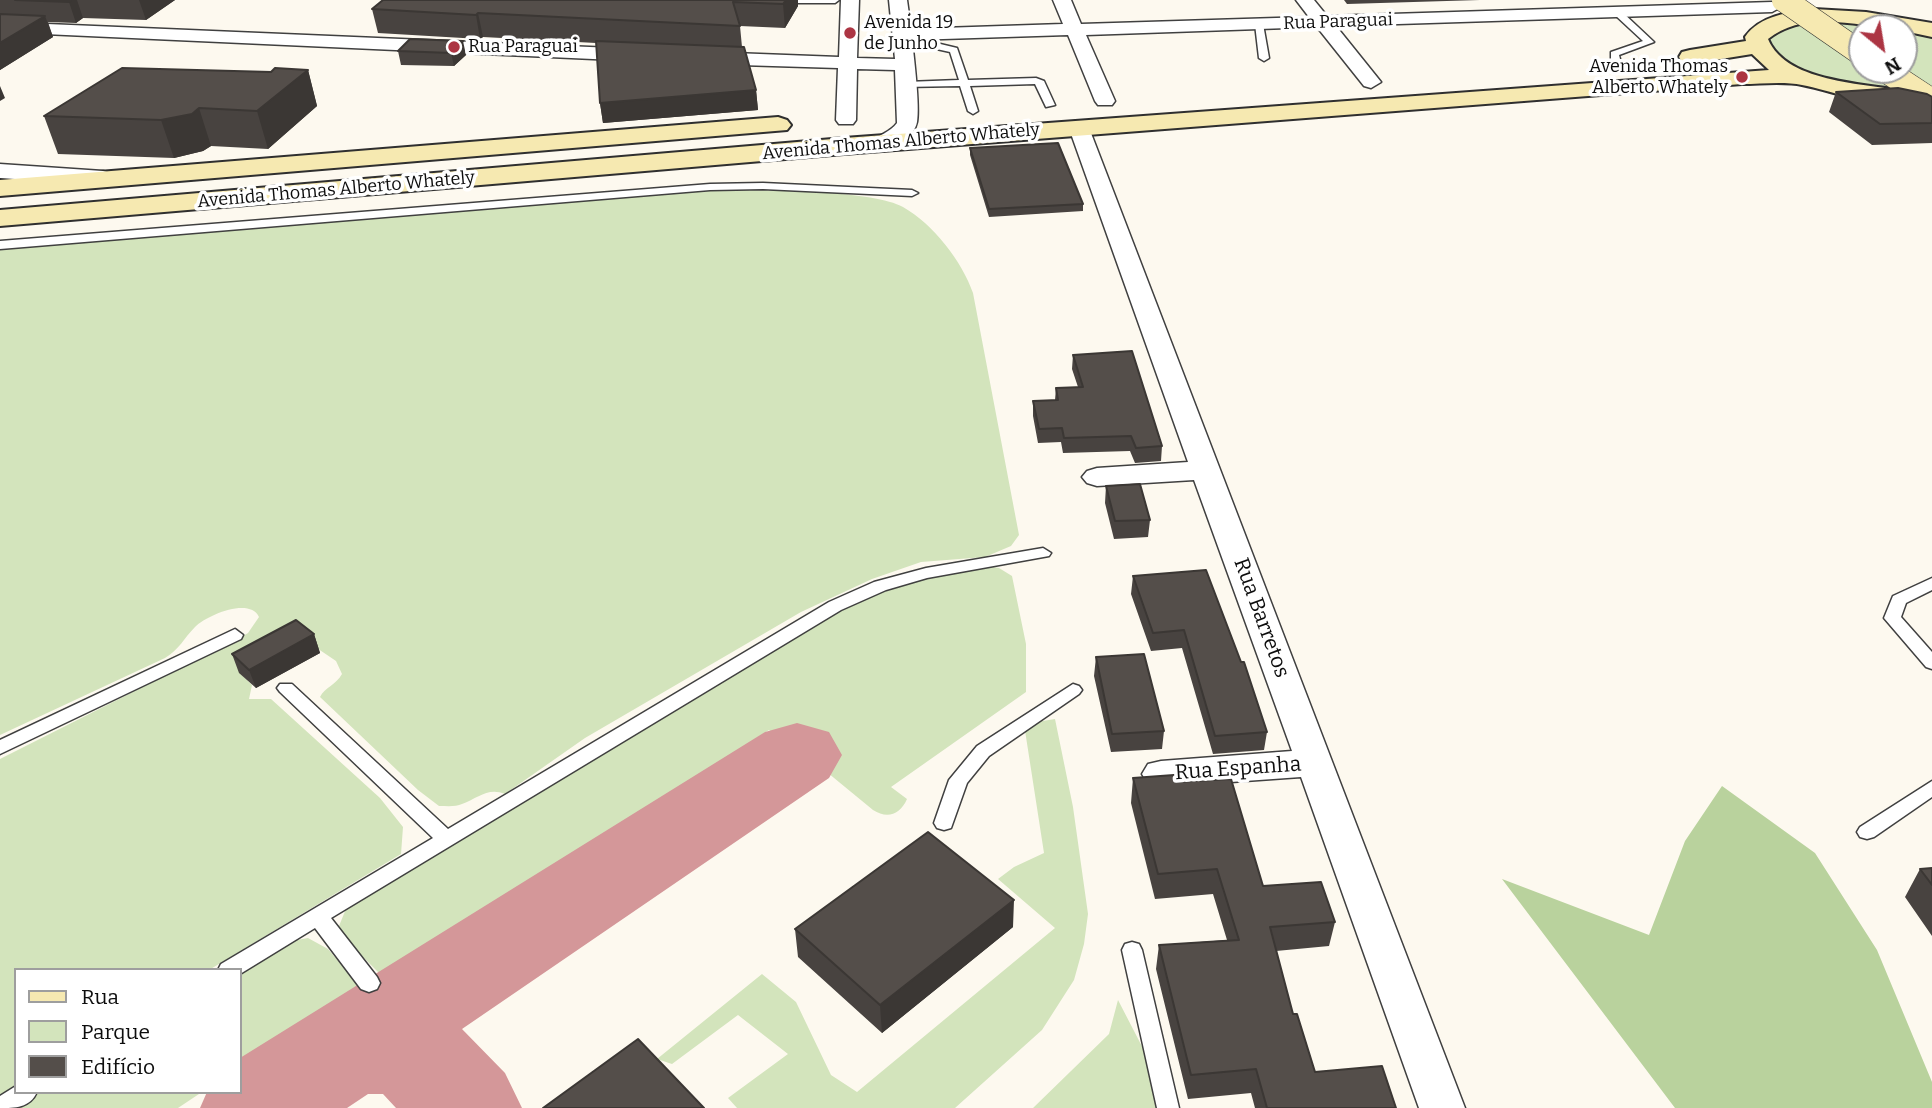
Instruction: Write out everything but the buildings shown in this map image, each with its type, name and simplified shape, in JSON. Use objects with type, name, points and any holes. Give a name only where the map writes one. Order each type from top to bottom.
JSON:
[{"type":"main road","points":[[1801,0],[1848,33]]},
{"type":"main road","points":[[1815,0],[1846,16]]},
{"type":"main road","points":[[1773,8],[1816,16],[1879,19],[1932,30]]},
{"type":"main road","points":[[1773,8],[1756,37],[1756,46],[1764,56],[1802,76],[1828,85],[1888,97],[1932,111]]},
{"type":"main road","points":[[1773,8],[1848,47]]},
{"type":"main road","points":[[1589,65],[1713,55],[1756,46]]},
{"type":"main road","name":"Avenida Thomas Alberto Whately","points":[[0,188],[812,122],[1079,128],[1742,77],[1802,76]]},
{"type":"main road","points":[[1345,84],[1399,80]]},
{"type":"main road","points":[[1907,84],[1932,100]]},
{"type":"main road","points":[[1888,97],[1932,100]]},
{"type":"main road","name":"Avenida Thomas Alberto Whately","points":[[1038,106],[1132,99]]},
{"type":"main road","name":"Avenida Thomas Alberto Whately","points":[[0,217],[237,198],[870,125],[908,115],[983,110]]},
{"type":"main road","points":[[237,198],[233,189],[252,179],[436,152]]},
{"type":"main road","points":[[0,217],[111,200],[127,191],[118,179]]},
{"type":"street","points":[[850,0],[849,64],[870,125]]},
{"type":"street","points":[[898,0],[908,115]]},
{"type":"street","points":[[1062,0],[1105,101]]},
{"type":"street","points":[[1305,0],[1371,82]]},
{"type":"street","name":"Rua Paraguai","points":[[686,57],[849,64],[904,48],[1074,30],[1773,8]]},
{"type":"street","points":[[0,27],[659,55]]},
{"type":"street","name":"Rua Barretos","points":[[1079,128],[1442,1108]]},
{"type":"street","points":[[0,171],[118,179]]},
{"type":"street","points":[[1097,477],[1207,470]]},
{"type":"street","name":"Rua Espanha","points":[[1161,774],[1315,763]]},
{"type":"lane","points":[[770,0],[835,0]]},
{"type":"lane","points":[[1616,63],[1614,54],[1618,51],[1648,42],[1618,13]]},
{"type":"lane","points":[[1259,24],[1264,58]]},
{"type":"lane","points":[[904,48],[932,45],[954,50],[965,84],[983,110]]},
{"type":"lane","points":[[906,85],[1036,81],[1041,83],[1038,106]]},
{"type":"lane","points":[[0,245],[710,187],[763,186],[912,193]]},
{"type":"lane","points":[[231,968],[835,606],[880,586],[926,573],[1043,553]]},
{"type":"lane","points":[[1932,583],[1899,600],[1892,618],[1932,663]]},
{"type":"lane","points":[[0,748],[234,635]]},
{"type":"lane","points":[[286,688],[447,839]]},
{"type":"lane","points":[[944,823],[958,780],[983,751],[1073,690]]},
{"type":"lane","points":[[1867,832],[1932,788]]},
{"type":"lane","points":[[317,916],[369,982]]},
{"type":"lane","points":[[1132,950],[1168,1108]]},
{"type":"lane","points":[[0,1108],[23,1094]]},
{"type":"green space","points":[[1811,22],[1848,23],[1848,84],[1827,81],[1781,61],[1768,40],[1782,28]]},
{"type":"green space","points":[[1918,33],[1932,37],[1932,94],[1851,84],[1918,84]]},
{"type":"green space","points":[[712,190],[811,192],[887,201],[914,214],[935,233],[962,268],[973,293],[1019,535],[1011,546],[985,557],[921,562],[872,579],[801,612],[585,738],[505,794],[488,793],[457,806],[439,806],[418,790],[320,697],[342,674],[336,661],[302,638],[239,672],[252,685],[249,699],[271,699],[380,798],[403,827],[401,854],[212,968],[14,968],[14,1087],[0,1095],[0,759],[238,639],[248,633],[259,617],[247,608],[218,613],[195,627],[178,648],[165,658],[0,735],[0,249]]},
{"type":"green space","points":[[976,564],[999,568],[1012,576],[1026,644],[1026,692],[891,787],[907,799],[897,812],[888,815],[873,810],[800,750],[769,730],[383,977],[342,936],[339,926],[348,904],[880,586]]},
{"type":"green space","points":[[1055,719],[1073,807],[1088,914],[1084,944],[1074,980],[1042,1030],[955,1108],[737,1108],[728,1098],[788,1054],[738,1015],[672,1064],[657,1059],[762,974],[796,1002],[831,1075],[857,1092],[1055,928],[998,879],[1014,867],[1044,853],[1024,724]]},
{"type":"green space","points":[[1722,786],[1815,853],[1877,950],[1932,1082],[1932,1108],[1675,1108],[1502,879],[1649,935],[1685,841]]},
{"type":"green space","points":[[308,938],[328,949],[362,989],[242,1067],[242,968],[269,945]]},
{"type":"green space","points":[[1118,1000],[1164,1089],[1168,1108],[1033,1108],[1109,1034]]},
{"type":"green space","points":[[33,1094],[199,1094],[178,1108],[11,1108]]},
{"type":"taxiway","points":[[349,1047],[797,755]]},
{"type":"taxiway","points":[[256,1108],[349,1047]]},
{"type":"taxiway","points":[[349,1047],[405,1048],[423,1062],[466,1108]]},
{"type":"place","name":"Avenida 19 de Junho","points":[[850,33]]},
{"type":"place","name":"Rua Paraguai","points":[[454,47]]},
{"type":"place","name":"Avenida Thomas Alberto Whately","points":[[1742,77]]}]
